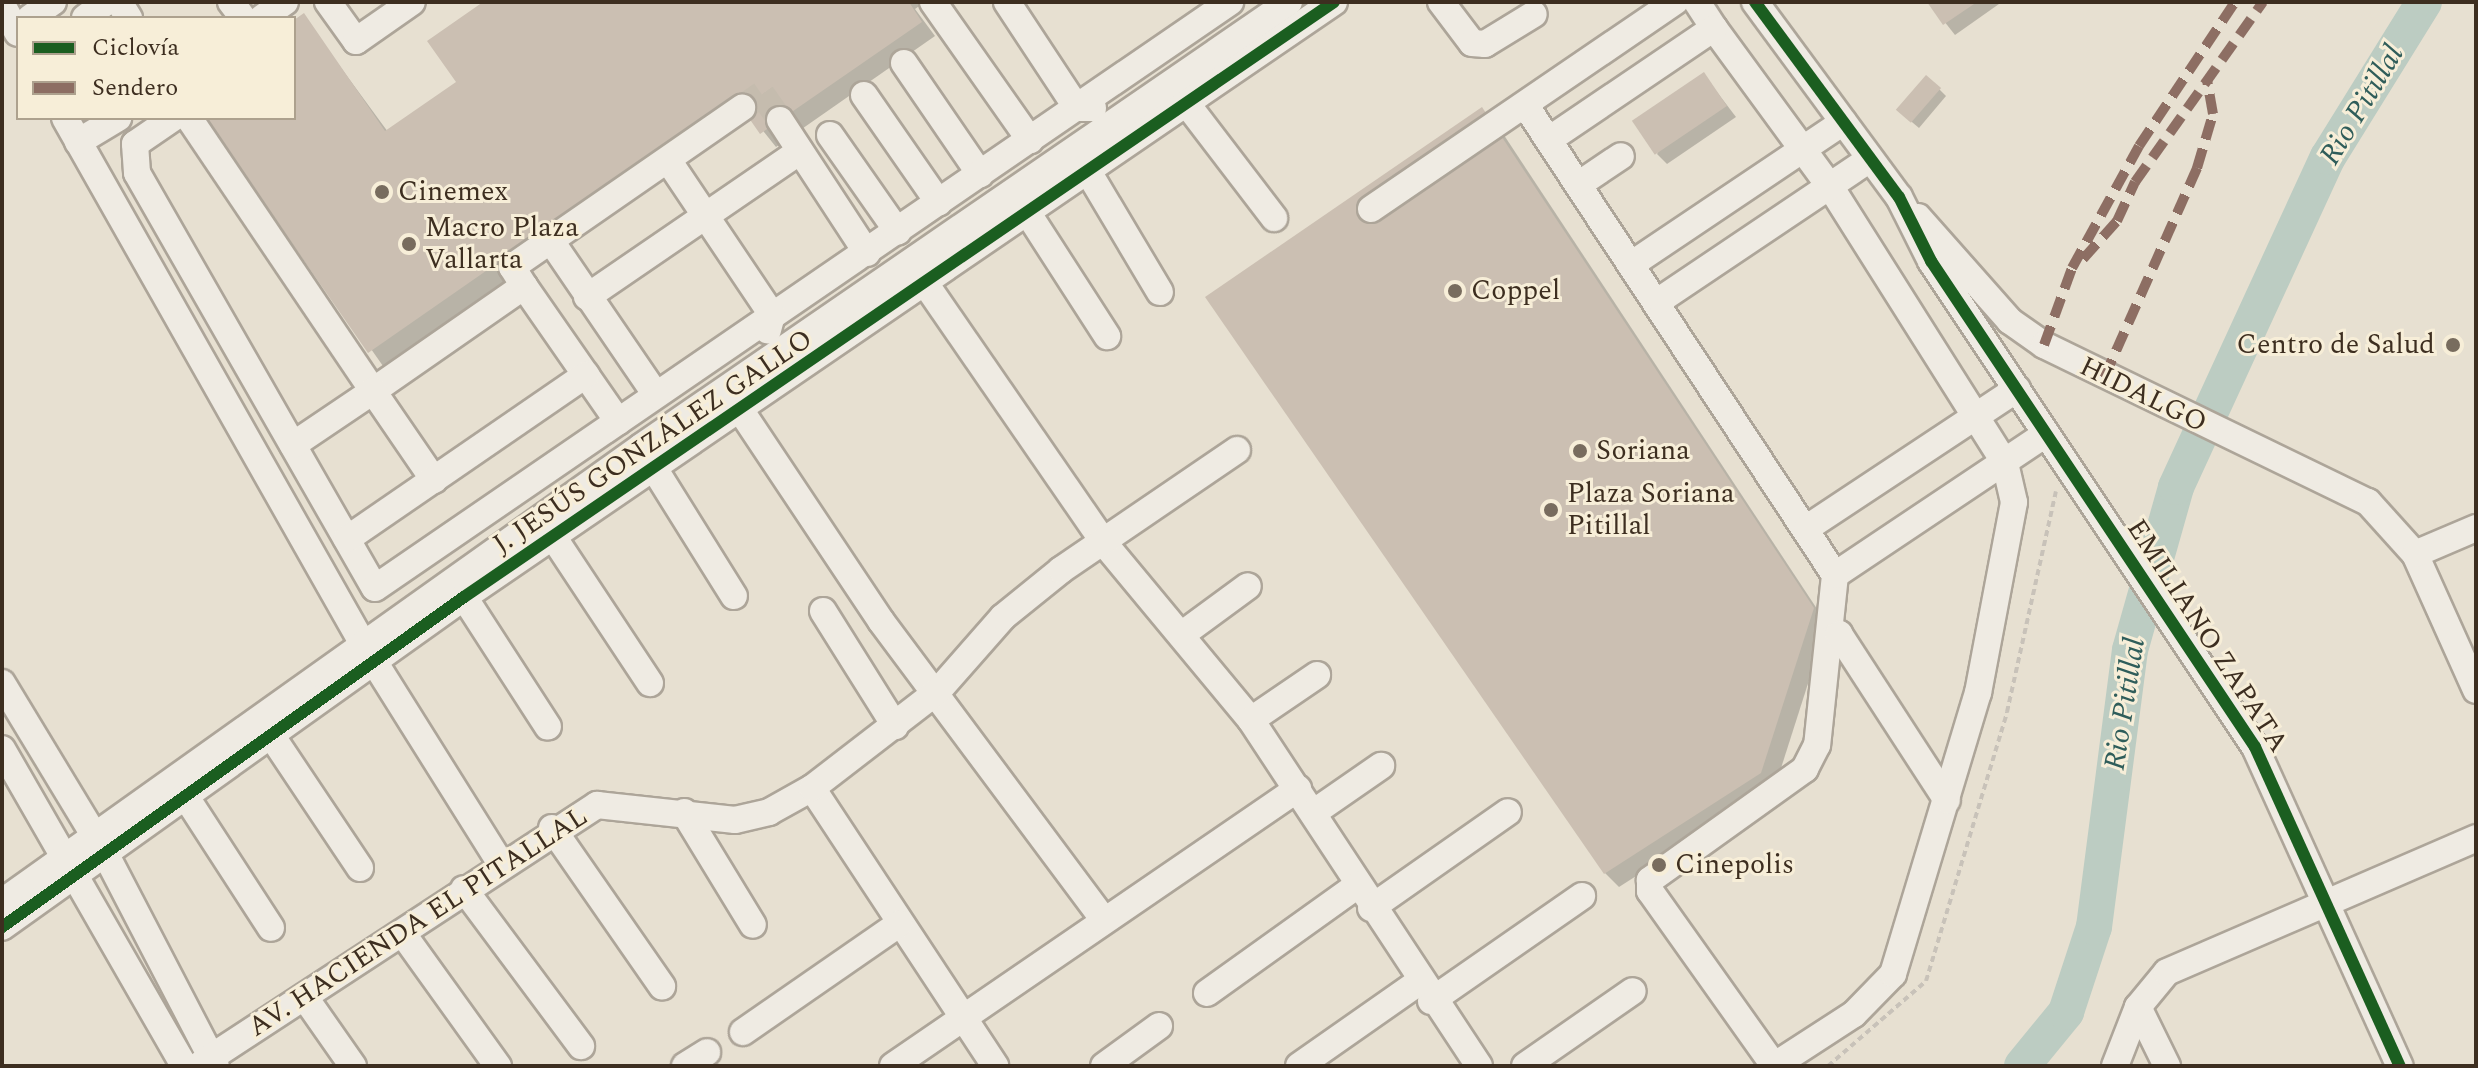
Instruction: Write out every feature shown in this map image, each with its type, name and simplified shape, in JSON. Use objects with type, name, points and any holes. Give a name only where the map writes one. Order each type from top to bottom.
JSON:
[{"type":"street","points":[[22,16],[53,2]]},
{"type":"street","points":[[88,16],[106,2]]},
{"type":"street","points":[[265,16],[285,2]]},
{"type":"street","points":[[328,2],[356,41],[382,10],[412,2]]},
{"type":"street","points":[[933,2],[1030,140]]},
{"type":"street","points":[[1007,2],[1077,108]]},
{"type":"street","points":[[170,120],[135,144],[137,173],[375,588],[1230,2]]},
{"type":"street","name":"J. JESÚS GONZÁLEZ GALLO","points":[[648,458],[740,413],[927,284],[1021,203],[1082,160],[1170,84],[1289,2]]},
{"type":"street","name":"J. JESÚS GONZÁLEZ GALLO","points":[[1082,160],[1190,103],[1334,2]]},
{"type":"street","points":[[1441,2],[1472,43],[1485,44],[1534,14]]},
{"type":"street","points":[[1371,209],[1675,2]]},
{"type":"street","points":[[1526,106],[1635,262],[1835,575],[1817,745],[1805,769],[1656,871],[1650,891],[1770,1060],[1792,1058],[1819,1039],[1893,974],[1978,693],[2013,512],[2005,463],[1831,188],[1697,2]]},
{"type":"street","points":[[1755,2],[1899,197]]},
{"type":"street","points":[[1550,139],[1714,28]]},
{"type":"street","points":[[904,63],[980,174]]},
{"type":"street","points":[[1077,108],[1170,84],[1190,103],[1274,218]]},
{"type":"street","points":[[864,95],[939,203]]},
{"type":"street","points":[[618,421],[512,267],[742,108]]},
{"type":"street","points":[[66,120],[368,653],[500,862]]},
{"type":"street","points":[[78,142],[115,120]]},
{"type":"street","points":[[190,120],[434,480]]},
{"type":"street","points":[[780,120],[867,253]]},
{"type":"street","points":[[1635,262],[1843,122]]},
{"type":"street","points":[[830,135],[898,232]]},
{"type":"street","points":[[587,297],[800,151]]},
{"type":"street","points":[[1581,183],[1621,156]]},
{"type":"street","points":[[1660,300],[1870,159]]},
{"type":"street","points":[[668,160],[772,315]]},
{"type":"street","points":[[1082,160],[1160,292]]},
{"type":"street","name":"EMILIANO ZAPATA","points":[[1899,197],[1982,338],[2255,747],[2330,903],[2400,1066]]},
{"type":"street","name":"HIDALGO","points":[[1899,197],[2010,321],[2133,392],[2368,502],[2415,554],[2476,690]]},
{"type":"street","points":[[1021,203],[1107,336]]},
{"type":"street","name":"J. JESÚS GONZÁLEZ GALLO","points":[[2,927],[100,844],[648,458],[728,388],[910,261],[1021,203]]},
{"type":"street","points":[[551,241],[656,395]]},
{"type":"street","points":[[910,261],[1104,543],[1184,633],[1251,720],[1425,991],[1479,1066]]},
{"type":"street","points":[[293,445],[524,286]]},
{"type":"street","points":[[772,315],[728,388],[740,413],[1102,917]]},
{"type":"street","points":[[347,539],[586,375]]},
{"type":"street","points":[[1807,528],[2017,389]]},
{"type":"street","points":[[1835,575],[2046,434]]},
{"type":"street","name":"AV. HACIENDA EL PITALLAL","points":[[209,1063],[403,934],[500,862],[552,828],[597,805],[684,812],[735,820],[769,812],[812,788],[938,691],[1003,617],[1237,450]]},
{"type":"street","points":[[648,458],[734,596]]},
{"type":"street","points":[[547,528],[650,683]]},
{"type":"street","points":[[2415,554],[2476,528]]},
{"type":"street","points":[[1184,633],[1248,586]]},
{"type":"street","points":[[459,589],[548,727]]},
{"type":"street","points":[[823,611],[895,726]]},
{"type":"street","points":[[1829,640],[1839,634],[1947,800]]},
{"type":"street","points":[[1251,720],[1317,675]]},
{"type":"street","points":[[2,683],[100,844],[209,1063]]},
{"type":"street","points":[[265,726],[360,868]]},
{"type":"street","name":"J. JESÚS GONZÁLEZ GALLO","points":[[100,844],[186,797],[265,726]]},
{"type":"street","points":[[2,749],[73,864],[184,1066]]},
{"type":"street","points":[[1313,813],[1381,766]]},
{"type":"street","points":[[812,788],[995,1066]]},
{"type":"street","points":[[893,1066],[963,1020],[1102,917],[1298,789]]},
{"type":"street","points":[[186,797],[271,928]]},
{"type":"street","points":[[684,812],[753,925]]},
{"type":"street","points":[[1371,908],[1508,812]]},
{"type":"street","points":[[552,828],[662,986]]},
{"type":"street","points":[[2115,1066],[2138,1007],[2167,972],[2476,838]]},
{"type":"street","name":"J. JESÚS GONZÁLEZ GALLO","points":[[2,902],[73,864]]},
{"type":"street","points":[[1207,993],[1358,885]]},
{"type":"street","points":[[464,889],[581,1046]]},
{"type":"street","points":[[1299,1066],[1582,896]]},
{"type":"street","points":[[743,1032],[899,924]]},
{"type":"street","points":[[403,934],[498,1066]]},
{"type":"street","points":[[1525,1066],[1633,991]]},
{"type":"street","points":[[306,999],[353,1066]]},
{"type":"street","points":[[2138,1007],[2167,1066]]},
{"type":"street","points":[[1104,1066],[1159,1026]]},
{"type":"building","name":"Macro Plaza Vallarta","points":[[483,2],[909,2],[922,22],[760,134],[735,98],[368,353],[206,120],[296,120],[296,19],[304,13],[385,131],[456,82],[427,41]]},
{"type":"building","points":[[1927,2],[1977,2],[1943,25]]},
{"type":"building","points":[[1704,72],[1727,106],[1655,155],[1632,121]]},
{"type":"building","points":[[1926,75],[1941,88],[1911,123],[1896,110]]},
{"type":"building","name":"Plaza Soriana Pitillal","points":[[1482,107],[1814,608],[1761,773],[1604,874],[1205,297]]},
{"type":"waterway","name":"Rio Pitillal","points":[[2022,1066],[2066,1012],[2094,927],[2130,650],[2176,487],[2328,157],[2424,2]]},
{"type":"tunnel","points":[[742,108],[762,94],[780,120]]},
{"type":"marked path","points":[[2044,345],[2072,268],[2139,146],[2235,2]]},
{"type":"marked path","points":[[2083,259],[2117,221],[2135,182],[2263,2]]},
{"type":"marked path","points":[[2104,378],[2197,168],[2213,114],[2207,79]]},
{"type":"cycle path","points":[[2,927],[464,597],[1334,2]]},
{"type":"cycle path","points":[[1755,2],[1899,197],[1931,261],[2255,747],[2400,1066]]},
{"type":"place","name":"Cinemex","points":[[382,192]]},
{"type":"place","name":"Macro Plaza Vallarta","points":[[409,244]]},
{"type":"place","name":"Coppel","points":[[1455,291]]},
{"type":"place","name":"Centro de Salud","points":[[2453,345]]},
{"type":"place","name":"Soriana","points":[[1580,451]]},
{"type":"place","name":"Plaza Soriana Pitillal","points":[[1551,510]]},
{"type":"place","name":"Cinepolis","points":[[1659,865]]}]
